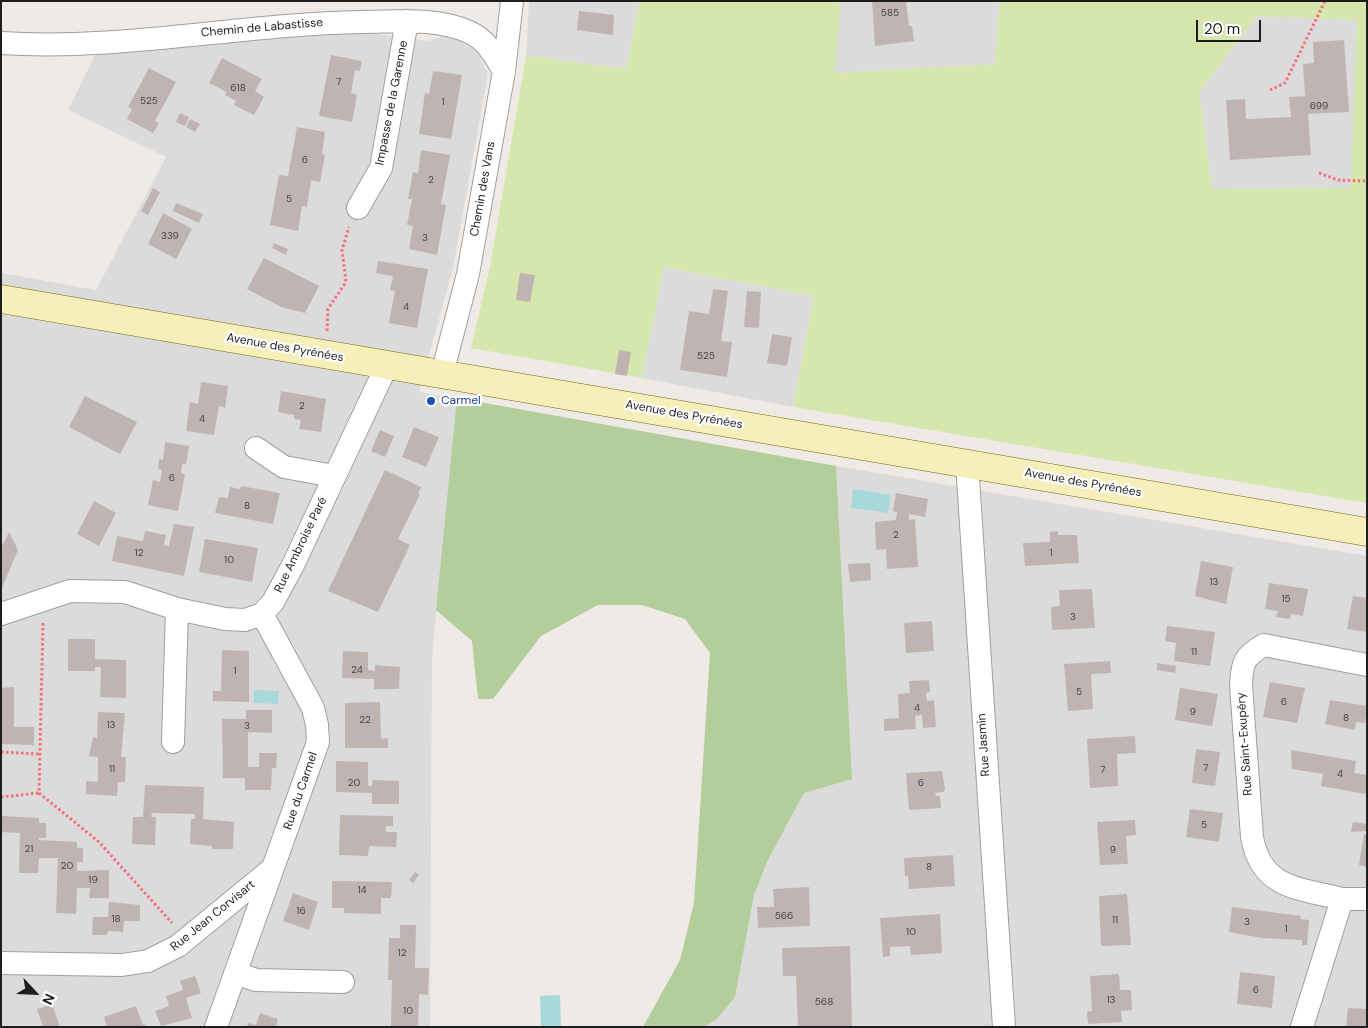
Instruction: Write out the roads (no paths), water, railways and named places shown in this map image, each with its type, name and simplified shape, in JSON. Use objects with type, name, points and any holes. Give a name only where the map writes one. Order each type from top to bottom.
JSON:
[{"type":"main road","name":"Avenue des Pyrénées","points":[[1,299],[1367,532]]},
{"type":"street","name":"Chemin des Vans","points":[[442,374],[468,274],[504,71],[512,1]]},
{"type":"street","name":"Chemin de Labastisse","points":[[1,43],[35,45],[102,43],[304,23],[407,21],[448,25],[471,32],[488,44],[504,71]]},
{"type":"street","name":"Impasse de la Garenne","points":[[358,208],[381,168],[407,21]]},
{"type":"street","name":"Rue Ambroise Paré","points":[[262,614],[273,602],[293,565],[387,365]]},
{"type":"street","points":[[256,448],[284,466],[334,476]]},
{"type":"street","name":"Rue Jasmin","points":[[967,464],[1004,1027]]},
{"type":"street","points":[[1,614],[43,598],[70,591],[125,592],[177,609],[235,620],[245,620],[262,614]]},
{"type":"street","points":[[173,742],[177,609]]},
{"type":"street","name":"Rue du Carmel","points":[[216,1027],[312,764],[318,742],[313,708],[262,614]]},
{"type":"street","name":"Rue Saint-Exupéry","points":[[1342,899],[1281,884],[1267,873],[1257,858],[1252,837],[1241,685],[1242,665],[1252,651],[1264,645],[1367,665]]},
{"type":"street","name":"Rue Jean Corvisart","points":[[1,963],[122,965],[148,961],[164,955],[187,939],[274,867]]},
{"type":"street","points":[[1302,1027],[1342,899],[1367,899]]},
{"type":"street","points":[[235,973],[256,980],[344,982]]},
{"type":"water","points":[[853,489],[891,495],[888,513],[851,508]]},
{"type":"water","points":[[254,690],[279,691],[278,704],[254,703]]},
{"type":"water","points":[[560,995],[561,1027],[541,1027],[540,996]]},
{"type":"place","name":"Carmel","points":[[431,401]]}]
